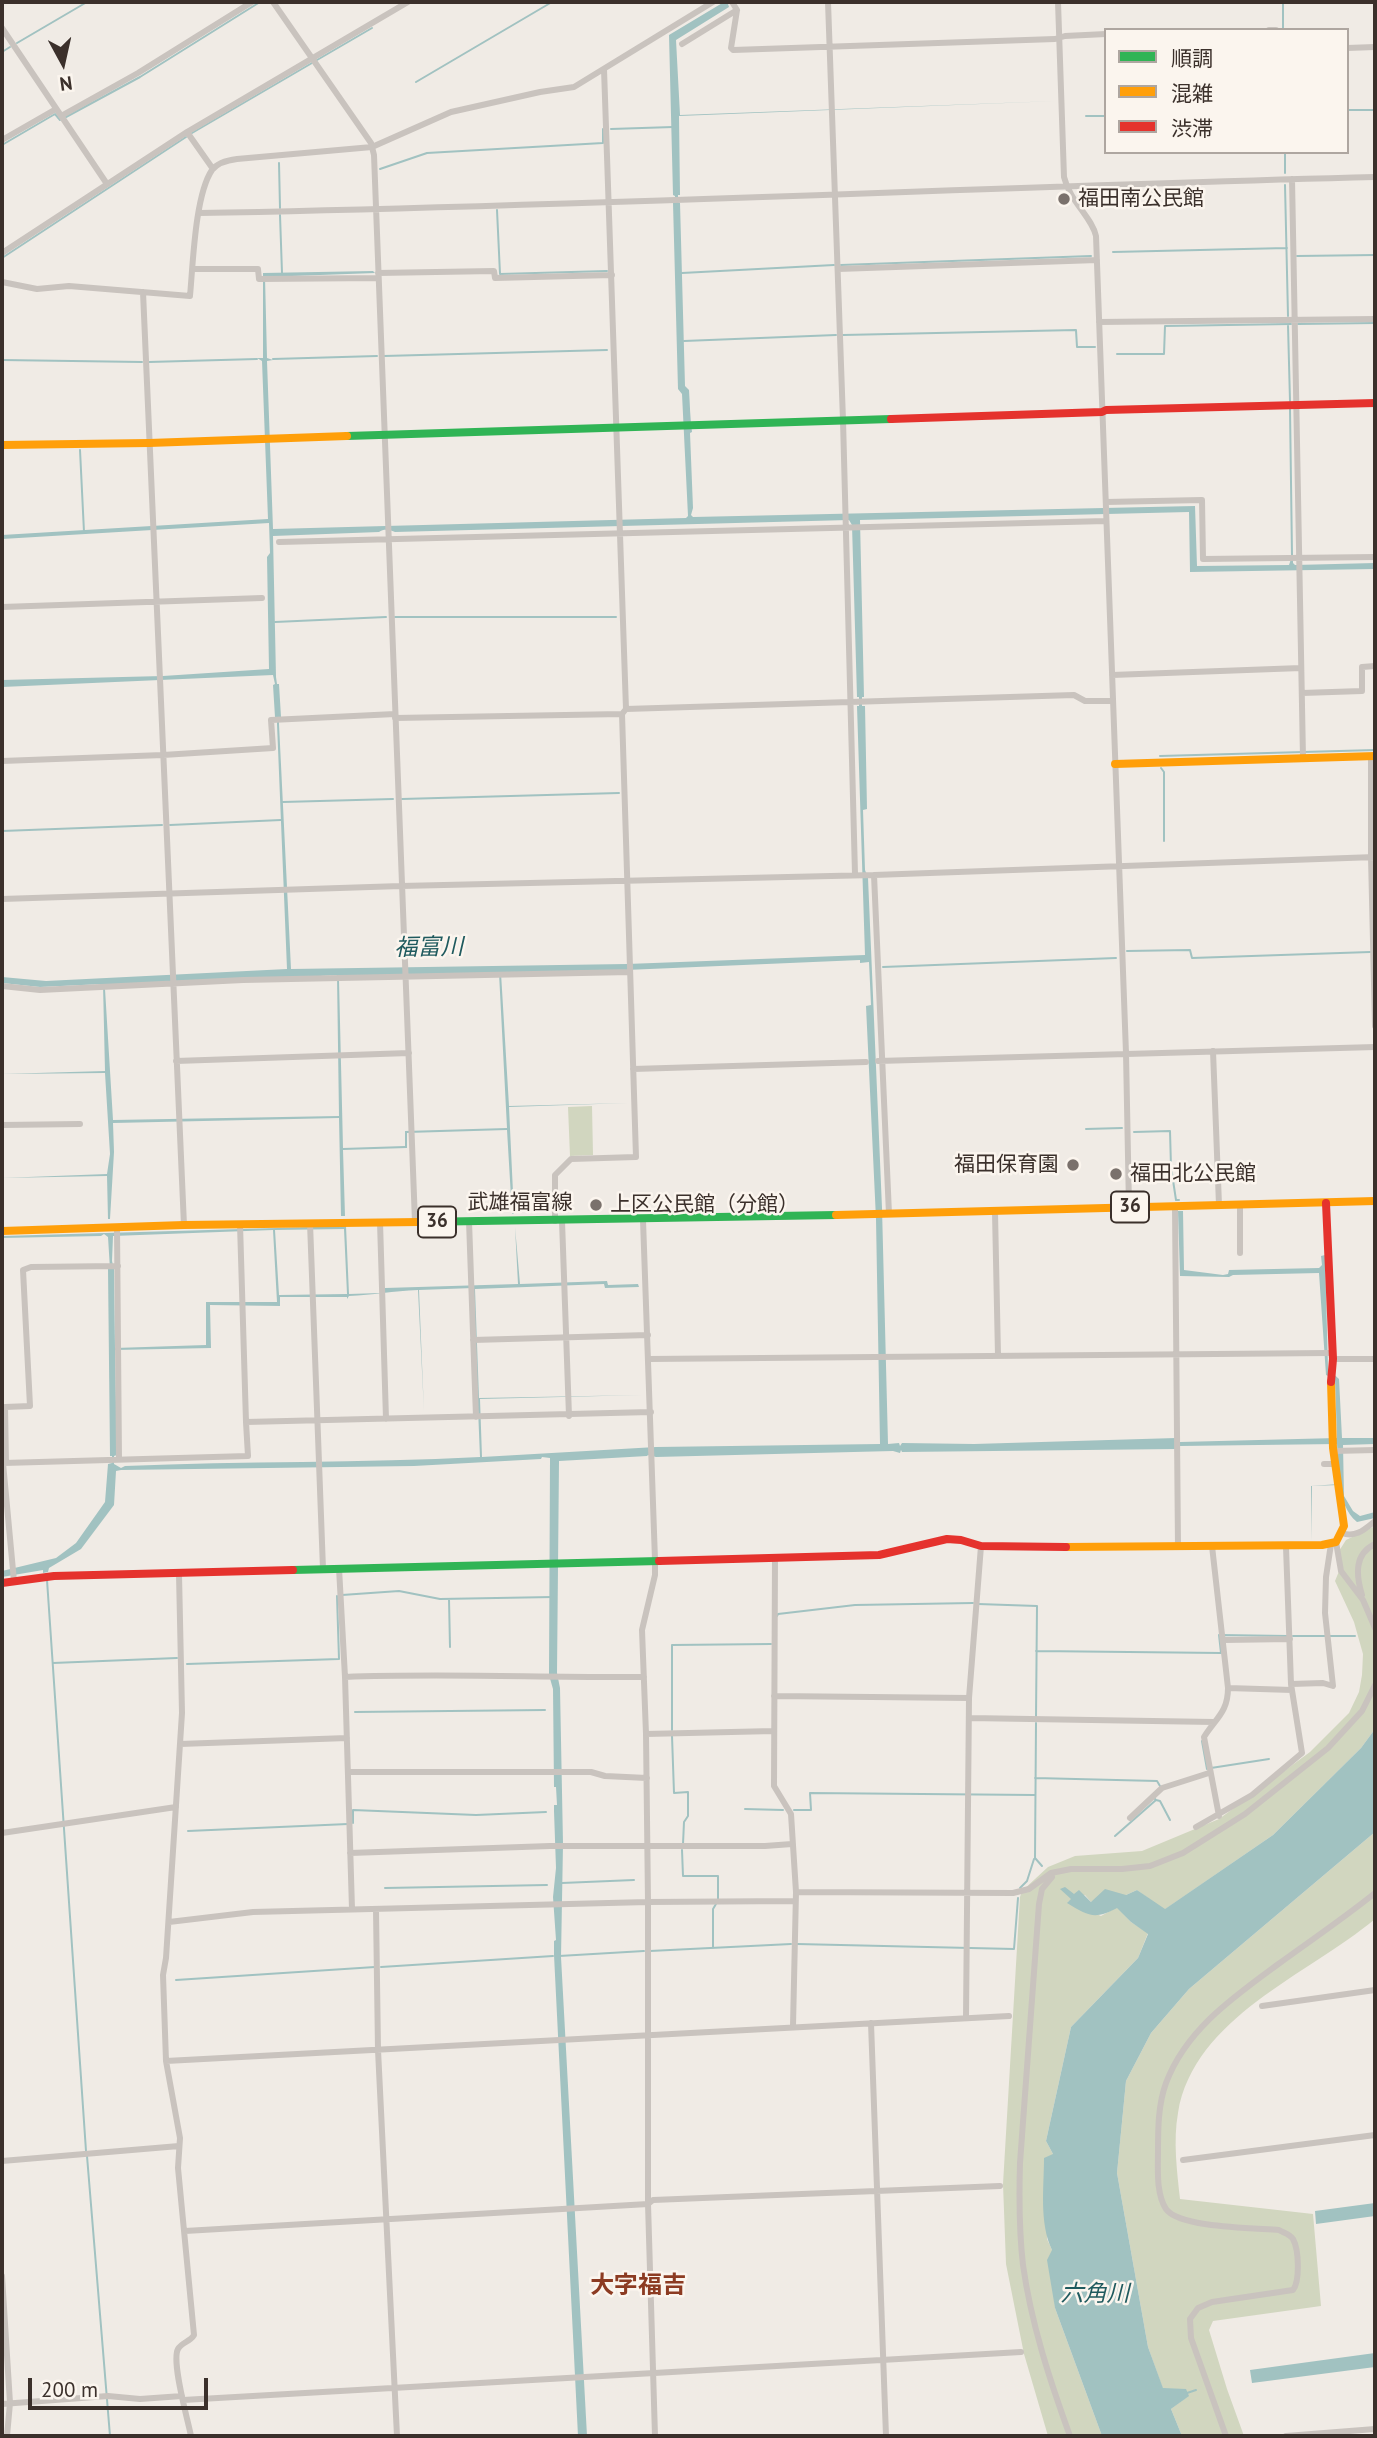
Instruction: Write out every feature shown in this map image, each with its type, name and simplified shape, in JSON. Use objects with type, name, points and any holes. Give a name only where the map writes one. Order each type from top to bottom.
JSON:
[{"type":"street","points":[[61,116],[138,73],[252,2]]},
{"type":"street","points":[[273,2],[372,147],[415,1222]]},
{"type":"street","points":[[2,253],[187,132],[408,2]]},
{"type":"street","points":[[2,282],[37,289],[69,286],[190,296],[199,213],[206,184],[213,169],[225,161],[372,147],[440,116],[540,92],[574,87],[713,2]]},
{"type":"street","points":[[828,2],[847,523],[864,874],[880,1061],[887,1214]]},
{"type":"street","points":[[1058,2],[1066,184],[1073,200],[1095,229],[1097,260],[1126,1053],[1129,1208]]},
{"type":"street","points":[[734,5],[733,50],[1055,39],[1104,34]]},
{"type":"street","points":[[682,44],[734,5]]},
{"type":"street","points":[[2,28],[107,184]]},
{"type":"street","points":[[1349,48],[1375,47]]},
{"type":"street","points":[[569,1416],[566,1284],[555,1175],[570,1159],[636,1157],[620,526],[604,69]]},
{"type":"street","points":[[2,141],[56,109]]},
{"type":"street","points":[[187,132],[213,169]]},
{"type":"street","points":[[199,213],[376,210],[1066,184],[1375,177]]},
{"type":"street","points":[[1292,179],[1296,559],[1300,573],[1303,754]]},
{"type":"street","points":[[838,269],[1097,260]]},
{"type":"street","points":[[193,269],[258,269],[259,279],[494,271],[495,278],[612,275]]},
{"type":"street","points":[[144,292],[184,1225]]},
{"type":"street","points":[[1099,322],[1375,319]]},
{"type":"street","points":[[2,445],[617,429],[1106,410],[1375,403]]},
{"type":"street","points":[[279,542],[387,532],[620,526],[847,523],[862,527],[1106,511],[1202,500],[1203,559],[1375,557]]},
{"type":"street","points":[[2,607],[262,598]]},
{"type":"street","points":[[1301,693],[1362,691],[1362,667],[1375,666]]},
{"type":"street","points":[[1112,676],[1301,668]]},
{"type":"street","points":[[2,761],[272,748],[271,720],[1074,695],[1085,701],[1113,701]]},
{"type":"street","points":[[1115,764],[1303,754],[1373,756],[1375,1026]]},
{"type":"street","points":[[2,900],[1373,857]]},
{"type":"street","points":[[2,986],[40,990],[173,980],[630,972]]},
{"type":"street","points":[[880,1061],[1375,1046]]},
{"type":"street","points":[[1213,1051],[1219,1205]]},
{"type":"street","points":[[176,1061],[409,1053]]},
{"type":"street","points":[[633,1069],[866,1062]]},
{"type":"street","points":[[2,1125],[80,1124]]},
{"type":"street","name":"武雄福富線","points":[[2,1231],[117,1232],[184,1225],[240,1228],[310,1227],[380,1222],[643,1220],[1375,1201]]},
{"type":"street","points":[[1228,1688],[1291,1687],[1323,1683],[1333,1686],[1327,1635],[1326,1577],[1334,1543],[1342,1533],[1343,1516],[1333,1435],[1326,1202]]},
{"type":"street","points":[[1240,1204],[1240,1253]]},
{"type":"street","points":[[1175,1207],[1178,1547]]},
{"type":"street","points":[[995,1212],[998,1356]]},
{"type":"street","points":[[643,1220],[655,1560],[655,1575],[642,1630],[647,1778],[648,2204],[655,2436]]},
{"type":"street","points":[[469,1221],[479,1417]]},
{"type":"street","points":[[380,1222],[386,1419]]},
{"type":"street","points":[[310,1227],[323,1569]]},
{"type":"street","points":[[3,1463],[248,1456],[240,1228]]},
{"type":"street","points":[[115,1459],[113,1266],[117,1232]]},
{"type":"street","points":[[14,1578],[3,1463],[5,1406],[30,1406],[23,1270],[32,1267],[113,1266]]},
{"type":"street","points":[[476,1340],[648,1335]]},
{"type":"street","points":[[649,1359],[1329,1355],[1375,1359]]},
{"type":"street","points":[[246,1422],[651,1412]]},
{"type":"street","points":[[1334,1450],[1375,1450]]},
{"type":"street","points":[[1324,1464],[1335,1464]]},
{"type":"street","points":[[1342,1533],[1358,1534],[1375,1521]]},
{"type":"street","points":[[2,1583],[14,1578],[46,1576],[880,1555],[924,1542],[947,1539],[981,1546],[1286,1547],[1334,1543]]},
{"type":"street","points":[[1334,1543],[1341,1571],[1363,1600]]},
{"type":"street","points":[[1375,1544],[1362,1553],[1359,1559],[1360,1588],[1375,1629]]},
{"type":"street","points":[[966,2018],[969,1698],[981,1546]]},
{"type":"street","points":[[1212,1546],[1228,1688],[1225,1711],[1212,1722],[1204,1737],[1219,1816]]},
{"type":"street","points":[[1196,1827],[1252,1795],[1302,1753],[1291,1687],[1286,1547]]},
{"type":"street","points":[[775,1557],[775,1786],[791,1814],[796,1892],[793,2026]]},
{"type":"street","points":[[339,1568],[352,1909]]},
{"type":"street","points":[[179,1574],[182,1713],[169,1922],[163,1975],[166,2061],[180,2138],[178,2168],[194,2335],[176,2352],[182,2398],[191,2436]]},
{"type":"street","points":[[1224,1637],[1290,1637]]},
{"type":"street","points":[[345,1676],[480,1674],[548,1678],[644,1677]]},
{"type":"street","points":[[796,1892],[1019,1892],[1029,1889],[1051,1873],[1071,1869],[1150,1866],[1182,1853],[1245,1814],[1328,1748],[1362,1711],[1375,1685]]},
{"type":"street","points":[[774,1696],[969,1698]]},
{"type":"street","points":[[969,1718],[1212,1722]]},
{"type":"street","points":[[646,1734],[774,1731]]},
{"type":"street","points":[[180,1744],[347,1738]]},
{"type":"street","points":[[1130,1818],[1162,1788],[1209,1769]]},
{"type":"street","points":[[348,1773],[591,1772],[605,1776],[647,1778]]},
{"type":"street","points":[[2,1833],[176,1807]]},
{"type":"street","points":[[350,1853],[550,1846],[792,1844]]},
{"type":"street","points":[[1057,1873],[1042,1889],[1039,1904],[1019,2202],[1028,2294],[1048,2371],[1070,2436]]},
{"type":"street","points":[[1226,2436],[1191,2338],[1190,2319],[1198,2308],[1212,2302],[1293,2290],[1298,2278],[1295,2246],[1288,2234],[1279,2230],[1195,2222],[1178,2218],[1165,2207],[1161,2197],[1158,2166],[1159,2112],[1165,2085],[1178,2056],[1195,2033],[1221,2008],[1375,1893]]},
{"type":"street","points":[[169,1922],[253,1912],[796,1901]]},
{"type":"street","points":[[376,1910],[377,2050],[397,2436]]},
{"type":"street","points":[[1262,2006],[1375,1990]]},
{"type":"street","points":[[166,2061],[1009,2016]]},
{"type":"street","points":[[871,2023],[886,2436]]},
{"type":"street","points":[[1183,2160],[1375,2135]]},
{"type":"street","points":[[2,2161],[179,2146]]},
{"type":"street","points":[[185,2231],[648,2204],[653,2200],[1000,2186]]},
{"type":"street","points":[[2,2276],[8,2436]]},
{"type":"street","points":[[6,2403],[106,2397],[182,2398],[1021,2352]]},
{"type":"street","points":[[1286,2436],[1375,2429]]},
{"type":"green space","points":[[592,1106],[593,1155],[570,1156],[568,1107]]},
{"type":"green space","points":[[1375,1526],[1375,1729],[1361,1748],[1273,1835],[1164,1910],[1137,1890],[1091,1902],[1085,1895],[1068,1902],[1101,1916],[1117,1907],[1131,1922],[1148,1933],[1138,1958],[1071,2027],[1046,2141],[1053,2154],[1047,2239],[1052,2250],[1055,2308],[1102,2436],[1048,2436],[1024,2354],[1006,2264],[1003,2184],[1022,1891],[1048,1867],[1075,1856],[1142,1851],[1219,1819],[1310,1752],[1349,1713],[1359,1692],[1363,1654],[1354,1622],[1335,1581],[1342,1564],[1339,1551],[1346,1540]]},
{"type":"green space","points":[[1375,1832],[1375,1919],[1257,2001],[1230,2024],[1206,2050],[1188,2079],[1178,2113],[1176,2134],[1180,2199],[1313,2214],[1321,2306],[1213,2321],[1209,2330],[1244,2436],[1182,2436],[1171,2409],[1188,2396],[1163,2389],[1148,2347],[1117,2173],[1126,2081],[1151,2033],[1189,1989]]},
{"type":"water","points":[[724,2],[732,2],[728,4],[729,7],[676,40],[680,115],[1056,101],[679,116],[678,202],[685,386],[689,390],[692,432],[693,517],[1195,506],[1197,566],[1289,565],[1293,553],[1295,565],[1375,563],[1375,569],[1190,572],[1189,512],[860,520],[862,706],[865,706],[867,809],[863,810],[882,1208],[888,1444],[899,1443],[900,1446],[902,1443],[974,1444],[1176,1438],[1180,1442],[1337,1438],[1335,1379],[1326,1375],[1319,1273],[1180,1276],[1178,1211],[1183,1211],[1184,1270],[1223,1275],[1228,1274],[1229,1270],[1319,1268],[1322,1265],[1321,1256],[1325,1255],[1328,1369],[1339,1379],[1342,1438],[1375,1438],[1375,1444],[1343,1445],[1344,1496],[1353,1511],[1360,1516],[1375,1512],[1375,1518],[1357,1522],[1347,1510],[1339,1485],[1312,1486],[1312,1541],[1311,1486],[1339,1484],[1337,1444],[1180,1446],[1176,1449],[901,1450],[900,1453],[648,1455],[559,1461],[557,1673],[560,1688],[563,1844],[561,1957],[587,2436],[578,2436],[554,1955],[554,1805],[557,1805],[554,1787],[553,1689],[549,1675],[550,1458],[414,1466],[116,1471],[114,1505],[81,1549],[49,1568],[48,1572],[43,1573],[43,1570],[2,1577],[2,1571],[56,1558],[76,1543],[105,1502],[108,1464],[112,1463],[112,1456],[108,1237],[104,1234],[2,1236],[346,1226],[349,1294],[380,1293],[385,1288],[518,1284],[515,1227],[520,1284],[607,1281],[608,1285],[638,1284],[639,1287],[605,1288],[604,1284],[475,1289],[479,1398],[643,1395],[480,1399],[482,1457],[656,1447],[880,1444],[876,1219],[866,1006],[871,1005],[869,962],[860,963],[860,960],[501,973],[509,1106],[628,1103],[509,1107],[514,1214],[507,1130],[407,1133],[407,1148],[343,1150],[345,1216],[341,1216],[339,1118],[113,1123],[110,1219],[107,1176],[2,1178],[107,1174],[110,1154],[105,1073],[2,1074],[105,1071],[103,984],[40,987],[2,983],[2,977],[46,981],[287,969],[273,675],[2,687],[2,680],[163,676],[269,669],[269,523],[2,539],[2,535],[268,519],[262,361],[257,358],[263,358],[263,273],[375,273],[265,277],[267,358],[273,360],[267,361],[273,529],[686,518],[682,394],[678,389],[669,35]],"holes":[[[849,520],[852,525],[859,697],[857,706],[865,955],[627,964],[291,969],[279,724],[281,717],[279,684],[276,677],[273,536],[385,530],[395,532]],[[499,973],[507,1128],[405,1131],[405,1146],[343,1148],[339,980]],[[337,975],[339,1116],[113,1120],[105,989]],[[344,1229],[347,1294],[279,1295],[275,1230]],[[273,1230],[277,1302],[206,1302],[206,1345],[115,1348],[113,1236]],[[473,1288],[480,1457],[169,1464],[121,1468],[114,1464],[114,1456],[117,1455],[115,1350],[211,1348],[210,1305],[280,1306],[280,1297],[347,1299],[349,1296],[418,1290],[424,1412],[419,1290]]]},
{"type":"water","name":"六角川","points":[[1375,1729],[1375,1832],[1189,1989],[1151,2033],[1126,2081],[1117,2173],[1148,2347],[1163,2388],[1186,2389],[1189,2396],[1171,2409],[1182,2436],[1102,2436],[1055,2308],[1047,2260],[1052,2250],[1044,2217],[1044,2158],[1053,2154],[1046,2141],[1071,2027],[1138,1958],[1148,1934],[1117,1908],[1097,1915],[1081,1911],[1067,1903],[1071,1899],[1060,1889],[1065,1887],[1074,1894],[1079,1890],[1091,1902],[1105,1889],[1126,1895],[1137,1890],[1165,1909],[1273,1835],[1361,1748]]},
{"type":"water","points":[[1375,2203],[1375,2216],[1316,2224],[1315,2211]]},
{"type":"water","points":[[1375,2353],[1375,2367],[1252,2383],[1250,2370]]},
{"type":"waterway","points":[[17,43],[87,2]]},
{"type":"waterway","points":[[66,117],[140,77],[260,2]]},
{"type":"waterway","points":[[416,82],[552,2]]},
{"type":"waterway","points":[[1283,2],[1283,28]]},
{"type":"waterway","points":[[317,60],[372,28]]},
{"type":"waterway","points":[[2,52],[10,47]]},
{"type":"waterway","points":[[192,133],[312,63]]},
{"type":"waterway","points":[[1349,110],[1375,110]]},
{"type":"waterway","points":[[2,145],[55,114],[60,120]]},
{"type":"waterway","points":[[1086,116],[1104,116]]},
{"type":"waterway","points":[[611,129],[673,127]]},
{"type":"waterway","points":[[380,169],[427,153],[603,143],[603,129]]},
{"type":"waterway","points":[[2,258],[186,137]]},
{"type":"waterway","points":[[1285,154],[1285,173]]},
{"type":"waterway","points":[[279,163],[280,208]]},
{"type":"waterway","points":[[1285,185],[1288,316]]},
{"type":"waterway","points":[[497,210],[500,274],[607,271]]},
{"type":"waterway","points":[[280,215],[282,273]]},
{"type":"waterway","points":[[1113,252],[1287,248]]},
{"type":"waterway","points":[[1297,256],[1375,255]]},
{"type":"waterway","points":[[841,265],[1091,256]]},
{"type":"waterway","points":[[682,273],[834,265]]},
{"type":"waterway","points":[[1298,324],[1375,323]]},
{"type":"waterway","points":[[1117,354],[1164,354],[1165,326],[1291,324]]},
{"type":"waterway","points":[[1288,325],[1290,401]]},
{"type":"waterway","points":[[843,335],[1076,330],[1077,347],[1095,347]]},
{"type":"waterway","points":[[684,341],[836,335]]},
{"type":"waterway","points":[[384,356],[607,350]]},
{"type":"waterway","points":[[273,359],[377,356]]},
{"type":"waterway","points":[[149,362],[257,359]]},
{"type":"waterway","points":[[2,360],[142,362]]},
{"type":"waterway","points":[[1290,409],[1292,555]]},
{"type":"waterway","points":[[80,450],[84,532]]},
{"type":"waterway","points":[[275,622],[386,617]]},
{"type":"waterway","points":[[395,617],[616,617]]},
{"type":"waterway","points":[[1160,756],[1375,750]]},
{"type":"waterway","points":[[1161,768],[1164,772],[1164,841]]},
{"type":"waterway","points":[[402,799],[619,793]]},
{"type":"waterway","points":[[283,802],[393,799]]},
{"type":"waterway","points":[[170,825],[281,820]]},
{"type":"waterway","points":[[2,831],[162,825]]},
{"type":"waterway","points":[[1127,951],[1190,950],[1192,958],[1370,952]]},
{"type":"waterway","points":[[883,967],[1116,958]]},
{"type":"waterway","points":[[1086,1129],[1122,1128]]},
{"type":"waterway","points":[[1134,1132],[1170,1131],[1171,1167],[1176,1200],[1179,1200]]},
{"type":"waterway","points":[[47,1580],[86,2151]]},
{"type":"waterway","points":[[342,1595],[399,1591],[440,1599],[553,1597]]},
{"type":"waterway","points":[[187,1664],[339,1659],[337,1596]]},
{"type":"waterway","points":[[449,1599],[450,1647]]},
{"type":"waterway","points":[[777,1616],[855,1605],[973,1603]]},
{"type":"waterway","points":[[978,1604],[1037,1606],[1036,1717]]},
{"type":"waterway","points":[[1036,1651],[1221,1653],[1219,1635],[1288,1636]]},
{"type":"waterway","points":[[1293,1636],[1355,1636]]},
{"type":"waterway","points":[[672,1730],[672,1645],[771,1644]]},
{"type":"waterway","points":[[53,1663],[177,1658]]},
{"type":"waterway","points":[[355,1712],[545,1710]]},
{"type":"waterway","points":[[1036,1723],[1035,1858],[1042,1866]]},
{"type":"waterway","points":[[672,1736],[674,1793],[688,1792],[688,1816],[684,1822],[683,1844]]},
{"type":"waterway","points":[[1202,1741],[1207,1769]]},
{"type":"waterway","points":[[1211,1768],[1269,1759]]},
{"type":"waterway","points":[[1035,1778],[1157,1781],[1160,1786]]},
{"type":"waterway","points":[[794,1810],[811,1810],[810,1793],[1034,1795]]},
{"type":"waterway","points":[[1115,1836],[1156,1800],[1153,1797]]},
{"type":"waterway","points":[[1156,1800],[1160,1801],[1170,1820]]},
{"type":"waterway","points":[[745,1809],[783,1810]]},
{"type":"waterway","points":[[353,1823],[353,1810],[476,1815],[546,1812]]},
{"type":"waterway","points":[[188,1831],[348,1824]]},
{"type":"waterway","points":[[682,1850],[683,1876],[718,1876],[718,1899]]},
{"type":"waterway","points":[[1020,1888],[1027,1881],[1034,1859]]},
{"type":"waterway","points":[[562,1883],[634,1880]]},
{"type":"waterway","points":[[385,1888],[547,1885]]},
{"type":"waterway","points":[[797,1944],[1014,1949],[1018,1898]]},
{"type":"waterway","points":[[713,1948],[713,1909],[716,1904]]},
{"type":"waterway","points":[[650,1951],[791,1944]]},
{"type":"waterway","points":[[559,1956],[644,1951]]},
{"type":"waterway","points":[[381,1967],[553,1956]]},
{"type":"waterway","points":[[176,1980],[375,1967]]},
{"type":"waterway","points":[[87,2156],[110,2436]]},
{"type":"waterway","points":[[1187,2393],[1196,2390]]},
{"type":"waterway","points":[[1025,2436],[1048,2435]]},
{"type":"traffic: fast","points":[[347,436],[891,419]]},
{"type":"traffic: fast","points":[[419,1222],[836,1215]]},
{"type":"traffic: fast","points":[[293,1570],[659,1561]]},
{"type":"traffic: slow","points":[[2,445],[347,436]]},
{"type":"traffic: slow","points":[[1115,764],[1375,756]]},
{"type":"traffic: slow","points":[[836,1215],[1375,1201]]},
{"type":"traffic: slow","points":[[2,1231],[419,1222]]},
{"type":"traffic: slow","points":[[1066,1547],[1322,1545],[1336,1542],[1344,1526],[1333,1448],[1331,1382]]},
{"type":"traffic: jam","points":[[891,419],[1375,403]]},
{"type":"traffic: jam","points":[[1326,1203],[1333,1359],[1331,1382]]},
{"type":"traffic: jam","points":[[659,1561],[879,1555],[947,1539],[981,1546],[1066,1547]]},
{"type":"traffic: jam","points":[[2,1583],[54,1576],[293,1570]]},
{"type":"place","name":"福田南公民館","points":[[1064,199]]},
{"type":"place","name":"福田保育園","points":[[1073,1165]]},
{"type":"place","name":"福田北公民館","points":[[1116,1174]]},
{"type":"place","name":"上区公民館（分館）","points":[[596,1205]]},
{"type":"district","name":"大字福吉","points":[[638,2286]]},
{"type":"water label","name":"福富川","points":[[429,948]]}]
